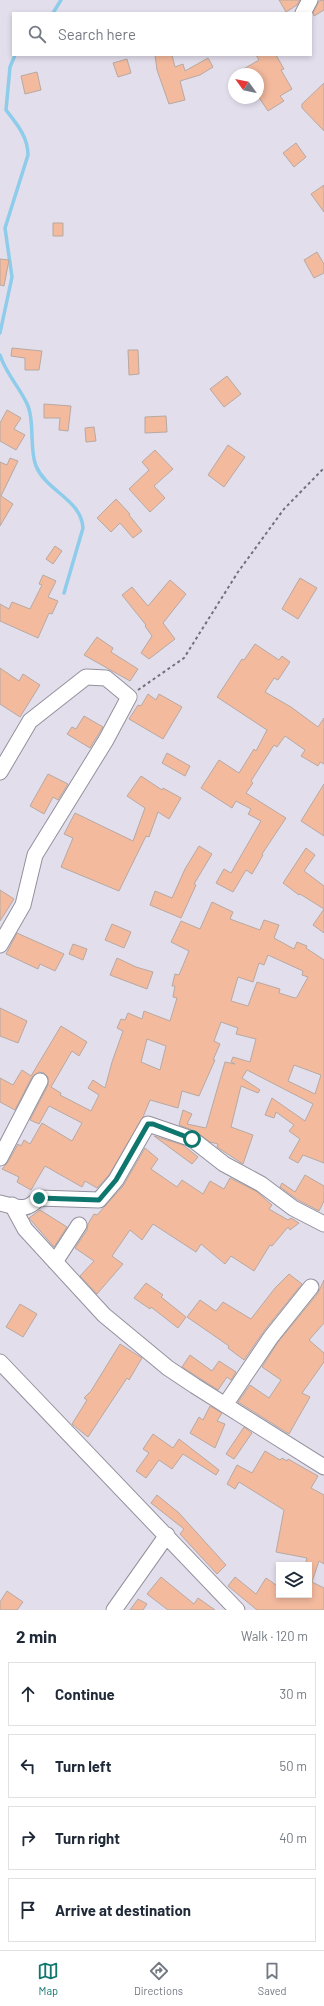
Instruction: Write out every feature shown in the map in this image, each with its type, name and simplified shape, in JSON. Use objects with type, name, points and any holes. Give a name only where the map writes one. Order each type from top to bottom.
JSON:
[{"type":"street","points":[[304,12],[310,0]]},
{"type":"street","points":[[0,772],[30,721],[86,677],[106,678],[129,697],[106,740],[35,855],[23,905],[0,945]]},
{"type":"street","points":[[0,1158],[40,1081]]},
{"type":"street","points":[[6,1204],[23,1209],[31,1207],[39,1198],[99,1200],[116,1180],[148,1124],[153,1124],[192,1139],[224,1164],[261,1184],[292,1208],[324,1224]]},
{"type":"street","points":[[6,1204],[25,1229],[104,1315],[168,1368],[324,1467]]},
{"type":"street","points":[[55,1262],[79,1225]]},
{"type":"street","points":[[225,1405],[271,1337],[311,1287]]},
{"type":"street","points":[[0,1362],[167,1535],[237,1610]]},
{"type":"street","points":[[114,1610],[167,1535]]},
{"type":"path","points":[[129,697],[184,658],[238,572],[284,509],[324,468]]},
{"type":"building","points":[[279,0],[300,0],[297,5],[286,12]]},
{"type":"building","points":[[324,0],[324,10],[314,16],[313,13],[319,1]]},
{"type":"building","points":[[155,56],[172,56],[175,67],[183,64],[185,71],[208,58],[213,67],[200,75],[180,81],[185,100],[169,104],[157,70]]},
{"type":"building","points":[[257,56],[277,56],[284,69],[281,70],[292,89],[280,96],[284,101],[268,111],[263,104],[264,68],[245,68],[259,60]]},
{"type":"building","points":[[127,59],[131,73],[118,77],[113,63]]},
{"type":"building","points":[[37,72],[41,90],[25,94],[21,76]]},
{"type":"building","points":[[324,83],[324,131],[302,108],[302,104]]},
{"type":"building","points":[[296,143],[306,157],[294,167],[283,153]]},
{"type":"building","points":[[324,185],[324,212],[311,194]]},
{"type":"building","points":[[53,223],[63,223],[63,236],[53,236]]},
{"type":"building","points":[[317,252],[324,264],[324,273],[314,278],[304,260]]},
{"type":"building","points":[[0,259],[9,260],[4,286],[0,285]]},
{"type":"building","points":[[12,348],[42,351],[39,370],[25,370],[25,358],[11,356]]},
{"type":"building","points":[[128,350],[138,350],[139,374],[129,375]]},
{"type":"building","points":[[227,376],[241,394],[224,407],[210,389]]},
{"type":"building","points":[[44,404],[71,406],[68,431],[59,430],[60,418],[44,418]]},
{"type":"building","points":[[7,410],[21,418],[14,429],[25,435],[16,450],[0,441],[0,423]]},
{"type":"building","points":[[166,416],[167,432],[145,433],[145,417]]},
{"type":"building","points":[[94,427],[96,441],[86,442],[85,428]]},
{"type":"building","points":[[228,445],[245,457],[224,487],[208,475]]},
{"type":"building","points":[[155,450],[173,469],[154,486],[165,498],[150,512],[129,489],[149,470],[142,462]]},
{"type":"building","points":[[10,458],[18,461],[1,496],[13,504],[0,526],[0,462],[7,465]]},
{"type":"building","points":[[116,499],[130,514],[129,515],[142,531],[133,538],[120,523],[111,532],[97,518]]},
{"type":"building","points":[[55,546],[62,551],[53,564],[46,559]]},
{"type":"building","points":[[43,575],[56,581],[48,597],[58,601],[52,614],[49,613],[38,638],[0,621],[0,604],[9,609],[12,602],[30,609],[42,585],[39,584]]},
{"type":"building","points":[[300,578],[317,588],[298,619],[282,609]]},
{"type":"building","points":[[170,580],[186,594],[163,623],[175,639],[149,659],[141,653],[152,636],[145,626],[146,625],[122,595],[132,587],[148,606]]},
{"type":"building","points":[[97,637],[113,648],[111,652],[138,669],[130,681],[84,655]]},
{"type":"building","points":[[255,644],[279,660],[282,656],[290,662],[278,680],[274,678],[265,692],[291,707],[318,727],[324,718],[324,764],[320,762],[318,766],[301,756],[305,750],[285,736],[277,747],[274,745],[251,781],[253,783],[246,793],[286,818],[262,854],[263,855],[252,874],[246,870],[233,892],[216,883],[224,869],[231,873],[261,821],[248,814],[251,809],[236,801],[232,808],[201,788],[219,760],[239,773],[254,749],[256,751],[267,730],[217,697],[242,659],[244,660]]},
{"type":"building","points":[[0,668],[19,681],[23,674],[40,685],[20,717],[0,704]]},
{"type":"building","points":[[148,694],[156,700],[159,694],[182,707],[163,739],[129,719],[138,705],[141,706]]},
{"type":"building","points":[[84,716],[103,727],[90,748],[67,734],[72,727],[76,729]]},
{"type":"building","points":[[167,753],[190,766],[185,776],[162,763]]},
{"type":"building","points":[[48,774],[68,784],[58,800],[53,797],[44,814],[30,806]]},
{"type":"building","points":[[141,776],[162,790],[163,788],[181,798],[169,819],[158,812],[149,837],[146,836],[119,891],[61,867],[73,838],[64,834],[75,813],[133,841],[145,808],[127,796]]},
{"type":"building","points":[[324,784],[324,836],[301,821]]},
{"type":"building","points":[[199,846],[212,854],[194,884],[196,885],[181,918],[150,905],[155,891],[172,898],[185,869]]},
{"type":"building","points":[[306,848],[315,855],[304,871],[324,886],[324,909],[300,894],[299,895],[283,883]]},
{"type":"building","points":[[0,890],[14,899],[0,921]]},
{"type":"building","points":[[212,902],[233,912],[230,919],[260,930],[264,920],[279,925],[274,938],[294,949],[297,942],[307,946],[306,948],[324,960],[324,1163],[303,1155],[298,1163],[289,1158],[300,1139],[289,1131],[294,1125],[276,1112],[274,1118],[265,1115],[272,1098],[305,1121],[313,1104],[247,1070],[242,1078],[260,1090],[258,1093],[241,1086],[231,1127],[253,1135],[243,1164],[217,1147],[218,1144],[210,1142],[195,1131],[179,1125],[183,1110],[192,1114],[187,1124],[206,1128],[225,1062],[235,1064],[231,1062],[233,1057],[250,1062],[256,1039],[236,1034],[238,1028],[221,1022],[214,1041],[220,1044],[213,1060],[215,1060],[199,1096],[182,1091],[178,1108],[150,1100],[143,1117],[109,1175],[97,1188],[85,1181],[82,1187],[45,1166],[31,1190],[17,1182],[19,1177],[2,1169],[8,1162],[18,1144],[21,1146],[24,1140],[30,1144],[42,1123],[72,1141],[82,1123],[49,1106],[39,1124],[30,1120],[48,1085],[48,1077],[44,1073],[39,1072],[32,1077],[15,1110],[0,1102],[0,1078],[13,1085],[22,1070],[31,1076],[61,1026],[87,1042],[79,1056],[72,1051],[51,1087],[61,1093],[60,1095],[91,1111],[99,1095],[88,1088],[93,1080],[105,1088],[123,1031],[117,1028],[121,1019],[125,1020],[128,1013],[142,1019],[144,1011],[170,1021],[177,998],[173,997],[175,986],[172,986],[175,974],[179,975],[189,951],[171,942],[181,921],[200,929]],"holes":[[[268,955],[303,971],[302,975],[308,977],[297,997],[295,998],[279,993],[280,989],[257,982],[248,1006],[231,1001],[238,977],[253,982],[259,963],[264,965]],[[147,1039],[166,1046],[160,1070],[141,1062]],[[294,1065],[321,1075],[315,1094],[288,1081]]]},
{"type":"building","points":[[324,909],[324,933],[313,925]]},
{"type":"building","points":[[112,924],[131,932],[124,948],[105,940]]},
{"type":"building","points":[[17,933],[64,954],[55,971],[40,964],[38,969],[6,954]]},
{"type":"building","points":[[73,944],[87,949],[83,960],[69,954]]},
{"type":"building","points":[[117,958],[136,967],[153,972],[147,989],[110,975]]},
{"type":"building","points":[[0,1008],[27,1021],[18,1043],[0,1036]]},
{"type":"building","points":[[154,1136],[183,1145],[198,1157],[192,1164]]},
{"type":"building","points":[[145,1148],[158,1159],[151,1169],[177,1187],[182,1180],[203,1194],[210,1181],[224,1189],[230,1178],[256,1191],[272,1205],[269,1209],[288,1220],[291,1218],[299,1223],[290,1230],[288,1227],[272,1246],[270,1245],[254,1271],[231,1256],[225,1264],[201,1244],[196,1252],[153,1224],[142,1240],[130,1230],[112,1256],[123,1264],[97,1294],[80,1276],[94,1261],[75,1248],[87,1230],[88,1224],[94,1214],[97,1215],[123,1186]]},
{"type":"building","points":[[305,1175],[324,1186],[324,1201],[319,1211],[298,1200],[280,1187],[282,1183],[295,1192]]},
{"type":"building","points":[[40,1210],[67,1227],[54,1247],[29,1218]]},
{"type":"building","points":[[289,1274],[302,1284],[264,1331],[244,1360],[228,1348],[229,1346],[187,1317],[200,1300],[216,1311],[223,1302],[251,1319],[275,1288]]},
{"type":"building","points":[[324,1280],[324,1323],[309,1340],[324,1353],[324,1362],[302,1393],[310,1397],[289,1434],[238,1402],[250,1385],[269,1398],[281,1380],[262,1367],[278,1342],[318,1293]]},
{"type":"building","points":[[146,1283],[163,1295],[161,1297],[186,1317],[178,1328],[151,1307],[150,1309],[134,1298]]},
{"type":"building","points":[[20,1304],[37,1314],[23,1337],[6,1327]]},
{"type":"building","points":[[120,1344],[142,1358],[129,1380],[127,1378],[88,1437],[72,1424],[87,1400],[84,1398],[91,1391]]},
{"type":"building","points":[[190,1355],[212,1371],[219,1361],[236,1372],[231,1380],[227,1377],[218,1390],[182,1367]]},
{"type":"building","points":[[210,1406],[222,1413],[217,1421],[225,1424],[215,1448],[190,1433],[199,1417],[203,1420]]},
{"type":"building","points":[[244,1427],[252,1433],[234,1459],[226,1454]]},
{"type":"building","points":[[153,1434],[173,1448],[179,1439],[219,1470],[216,1475],[183,1454],[172,1469],[159,1460],[146,1478],[136,1471],[149,1453],[143,1449]]},
{"type":"building","points":[[265,1451],[280,1460],[282,1458],[287,1461],[288,1459],[318,1476],[311,1488],[324,1495],[324,1564],[319,1561],[312,1582],[312,1562],[306,1562],[307,1558],[276,1552],[284,1510],[239,1482],[235,1489],[227,1484],[237,1465],[252,1473]]},
{"type":"building","points":[[157,1495],[179,1513],[226,1565],[217,1574],[180,1534],[184,1529],[151,1503]]},
{"type":"building","points":[[161,1577],[194,1604],[198,1598],[215,1610],[168,1610],[147,1594]]},
{"type":"building","points":[[235,1577],[256,1594],[266,1578],[276,1585],[276,1598],[312,1598],[312,1582],[324,1588],[324,1610],[257,1610],[228,1586]]},
{"type":"building","points":[[7,1591],[23,1602],[17,1610],[0,1610],[0,1602]]},
{"type":"building","points":[[138,1599],[147,1604],[143,1610],[130,1610]]},
{"type":"waterway","points":[[54,12],[61,0]]},
{"type":"waterway","points":[[0,333],[12,277],[5,228],[28,155],[28,148],[24,137],[6,110],[10,67],[15,56]]},
{"type":"waterway","points":[[0,355],[6,369],[28,406],[36,466],[48,483],[70,502],[81,518],[83,528],[64,593]]},
{"type":"route","points":[[39,1198],[99,1200],[116,1180],[148,1124],[153,1124],[192,1139]]}]
